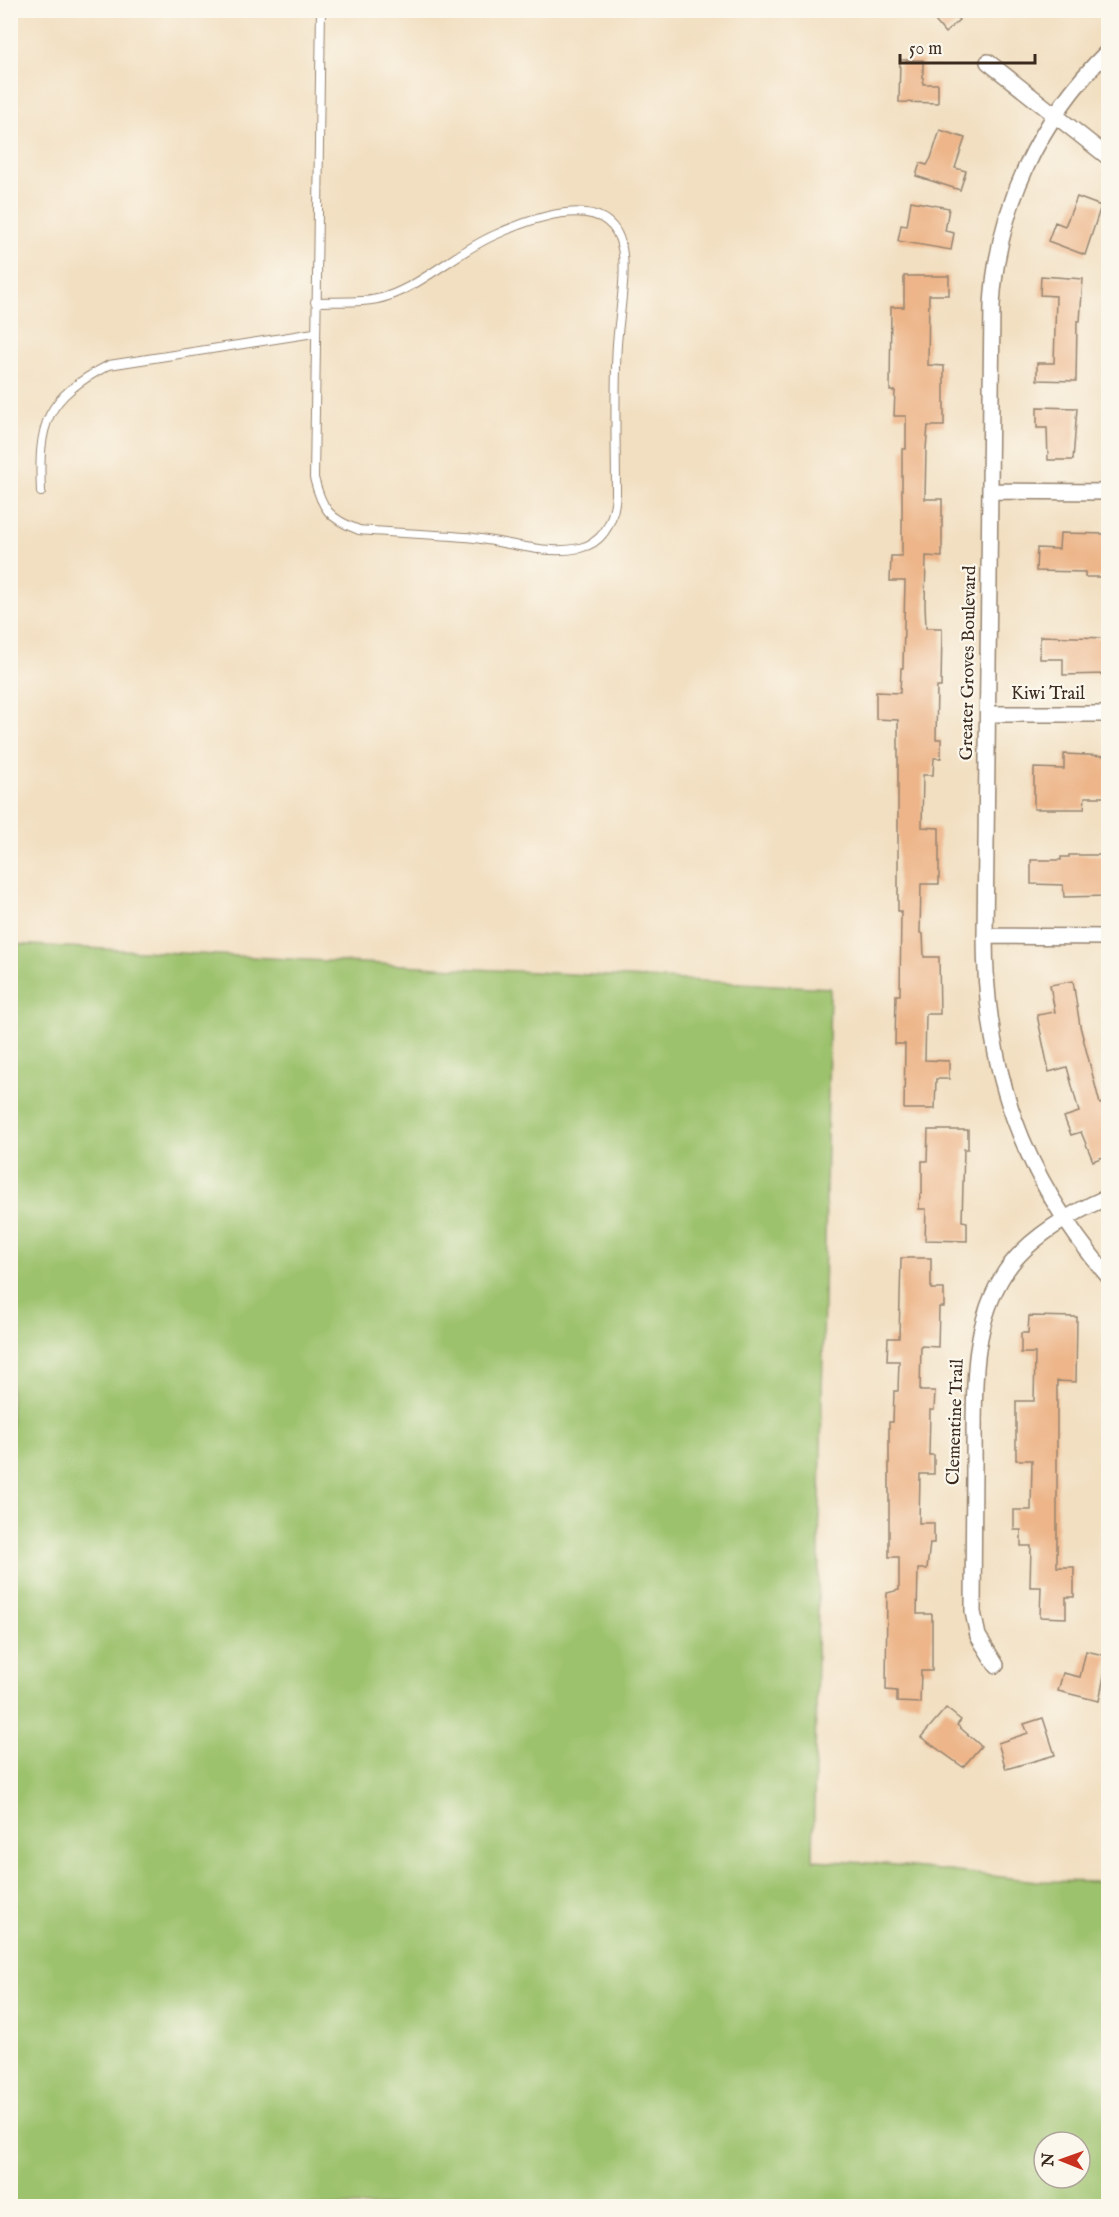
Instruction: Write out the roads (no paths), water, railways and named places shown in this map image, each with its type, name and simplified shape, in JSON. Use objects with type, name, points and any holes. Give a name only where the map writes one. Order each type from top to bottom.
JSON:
[{"type":"street","name":"Greater Groves Boulevard","points":[[1108,51],[1076,86],[1054,116],[1029,158],[1015,192],[996,265],[992,306],[985,936],[987,1006],[1002,1082],[1024,1146],[1063,1219],[1108,1276]]},
{"type":"street","points":[[988,62],[1108,157]]},
{"type":"street","points":[[990,491],[1108,492]]},
{"type":"street","name":"Kiwi Trail","points":[[988,714],[1108,714]]},
{"type":"street","points":[[985,936],[1108,937]]},
{"type":"street","name":"Clementine Trail","points":[[996,1665],[980,1641],[973,1612],[977,1355],[983,1324],[996,1288],[1007,1269],[1063,1219],[1108,1197]]},
{"type":"lane","points":[[315,302],[367,300],[388,296],[494,235],[557,213],[584,212],[611,223],[620,236],[623,252],[617,348],[616,495],[608,529],[596,540],[581,548],[558,549],[466,537],[359,530],[343,524],[328,514],[319,499],[314,478],[314,333],[321,10]]},
{"type":"lane","points":[[42,492],[39,452],[45,421],[61,397],[84,378],[109,365],[314,333]]}]
